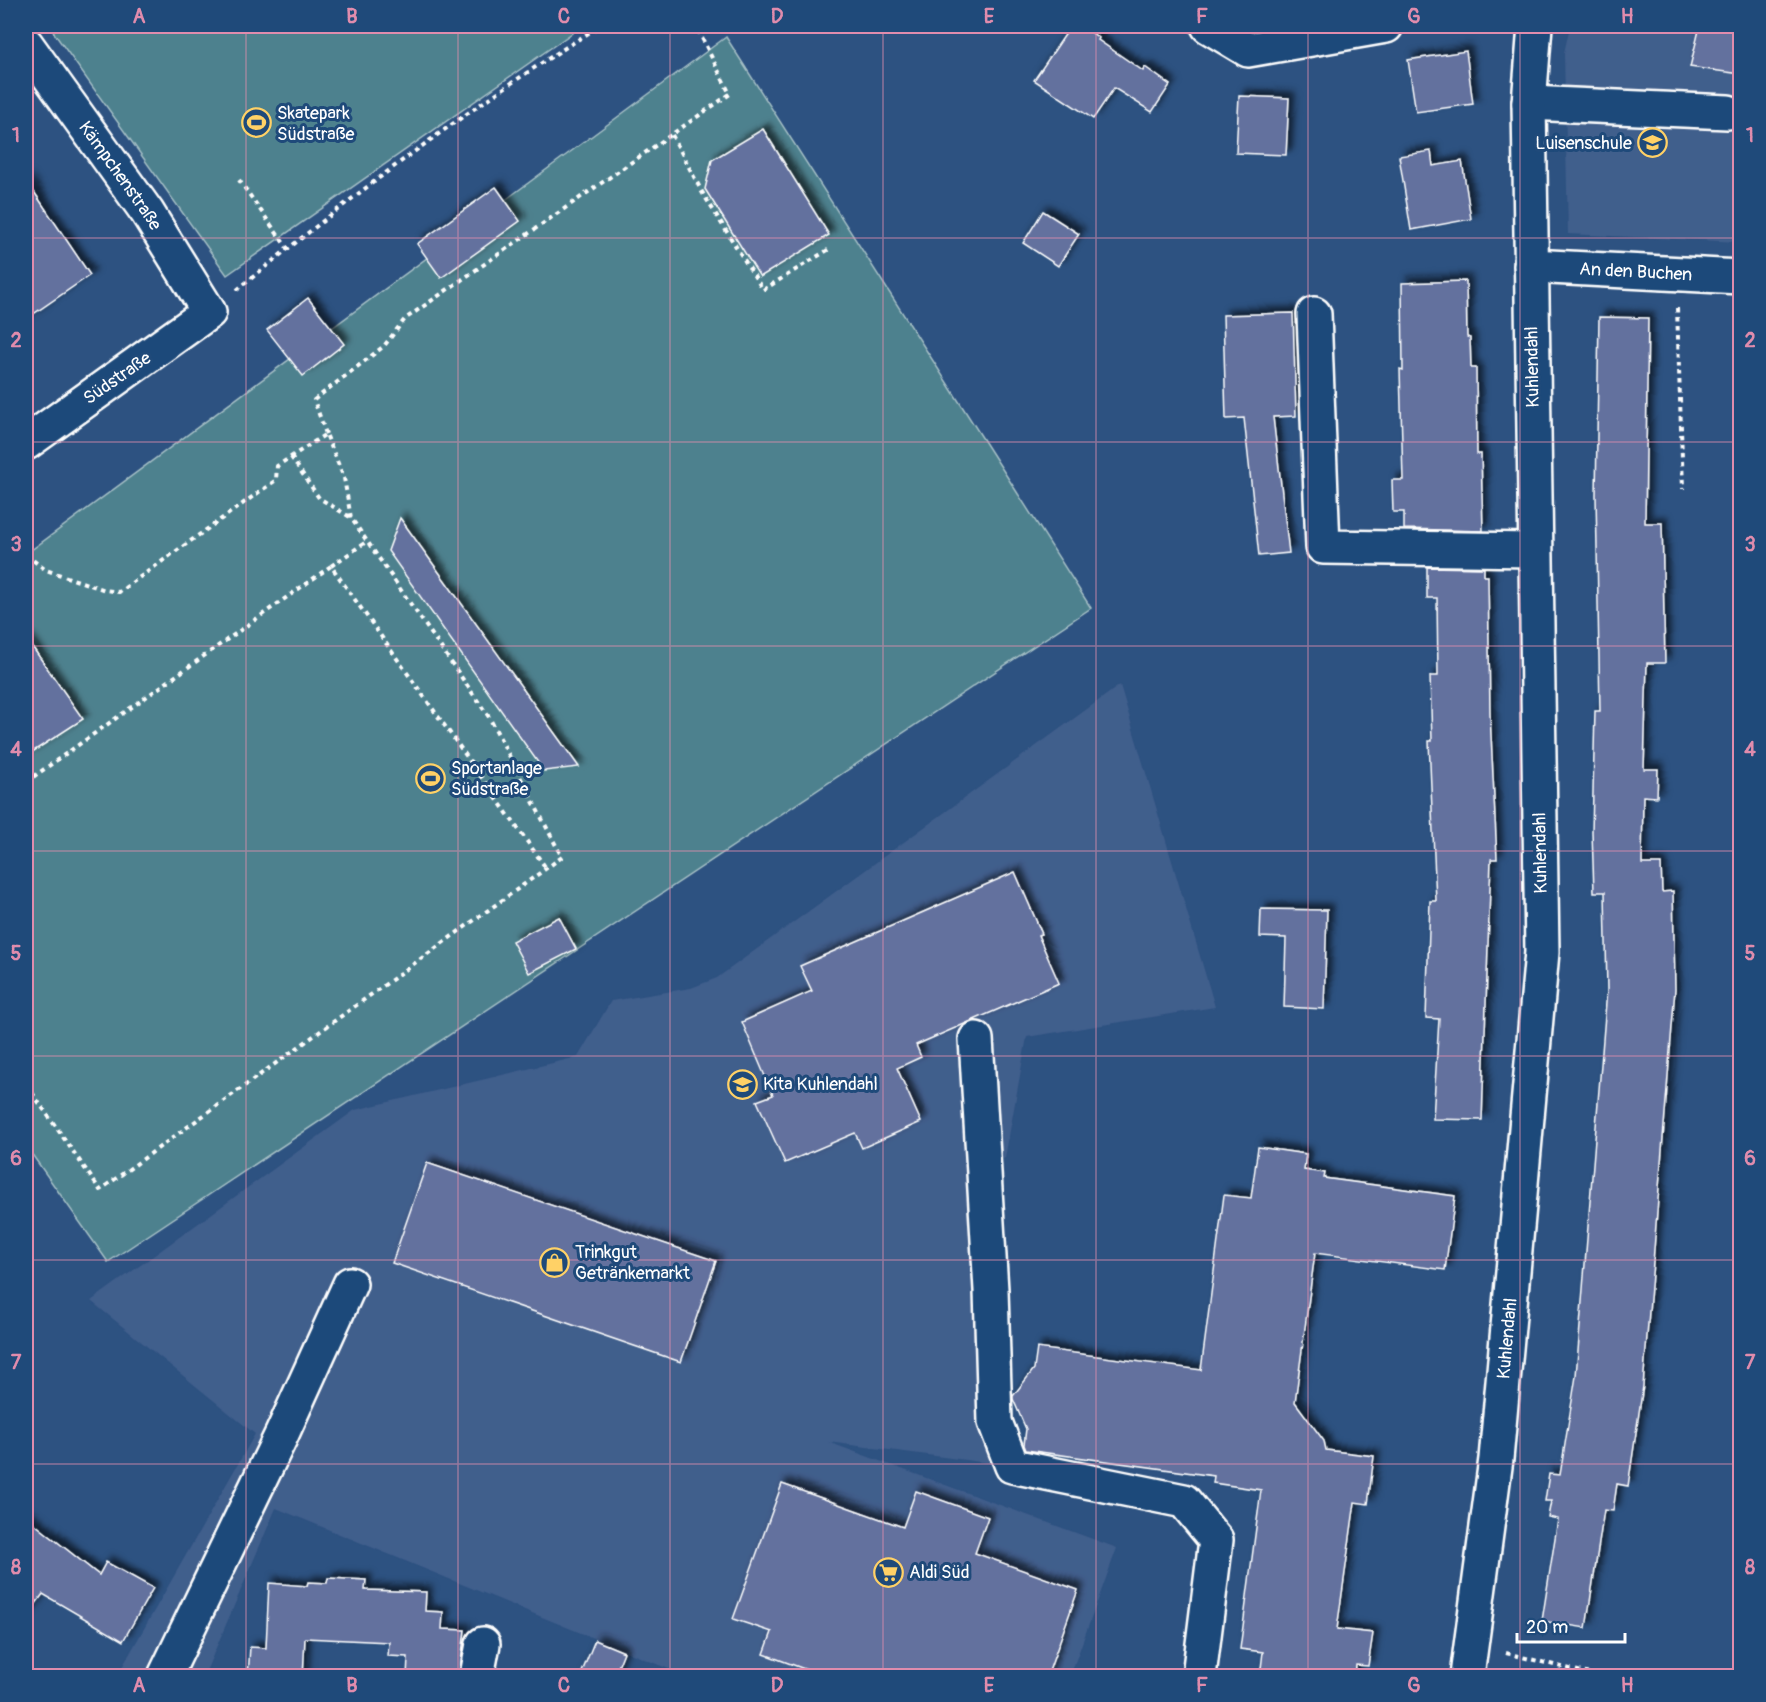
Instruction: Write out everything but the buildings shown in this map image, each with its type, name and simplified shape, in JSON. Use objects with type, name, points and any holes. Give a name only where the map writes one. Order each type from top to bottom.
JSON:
[{"type":"street","points":[[1208,26],[1248,50],[1386,26]]},
{"type":"street","name":"Kuhlendahl","points":[[1470,1663],[1496,1460],[1542,952],[1529,104],[1535,26]]},
{"type":"street","name":"Kämpchenstraße","points":[[26,44],[147,212],[209,312]]},
{"type":"street","points":[[1529,104],[1728,112]]},
{"type":"street","name":"An den Buchen","points":[[1531,266],[1740,277]]},
{"type":"street","name":"Südstraße","points":[[26,443],[209,312]]},
{"type":"street","points":[[1314,314],[1323,547],[1535,550]]},
{"type":"street","points":[[976,1039],[991,1290],[995,1422],[1012,1466],[1184,1501],[1216,1540],[1200,1677]]},
{"type":"street","points":[[165,1677],[351,1284]]},
{"type":"street","points":[[477,1677],[483,1644]]},
{"type":"path","points":[[209,312],[312,229],[531,69],[600,26]]},
{"type":"path","points":[[26,1084],[100,1190],[561,857],[489,717],[351,518],[344,478],[314,400],[384,345],[405,320],[730,94],[696,26]]},
{"type":"path","points":[[672,135],[702,192],[763,290],[831,248]]},
{"type":"path","points":[[239,180],[288,249]]},
{"type":"path","points":[[1678,336],[1683,489]]},
{"type":"path","points":[[26,555],[46,570],[105,590],[119,592],[276,480],[278,466],[326,434]]},
{"type":"path","points":[[291,457],[319,498],[351,518]]},
{"type":"path","points":[[26,782],[366,542]]},
{"type":"path","points":[[331,566],[546,868]]},
{"type":"path","points":[[1470,1663],[1510,1654],[1598,1677]]},
{"type":"shaded area","name":"Luisenschule","points":[[1570,26],[1740,26],[1740,242],[1568,234],[1564,53]]},
{"type":"shaded area","points":[[1120,685],[1215,1007],[1027,1037],[1005,1158],[983,1165],[1012,1466],[828,1442],[1117,1548],[1070,1676],[686,1676],[276,1508],[204,1676],[117,1676],[255,1434],[91,1301],[355,1110],[578,1057],[611,1001],[691,988],[717,978]]},
{"type":"green space","points":[[49,26],[582,26],[227,275]]},
{"type":"green space","name":"Sportanlage Südstraße","points":[[726,37],[1091,608],[108,1262],[26,1146],[26,554]]},
{"type":"place","name":"Skatepark Südstraße","points":[[256,123]]},
{"type":"place","name":"Luisenschule","points":[[1653,143]]},
{"type":"place","name":"Sportanlage Südstraße","points":[[430,778]]},
{"type":"place","name":"Kita Kuhlendahl","points":[[742,1084]]},
{"type":"place","name":"Trinkgut Getränkemarkt","points":[[554,1262]]},
{"type":"place","name":"Aldi Süd","points":[[888,1572]]}]
